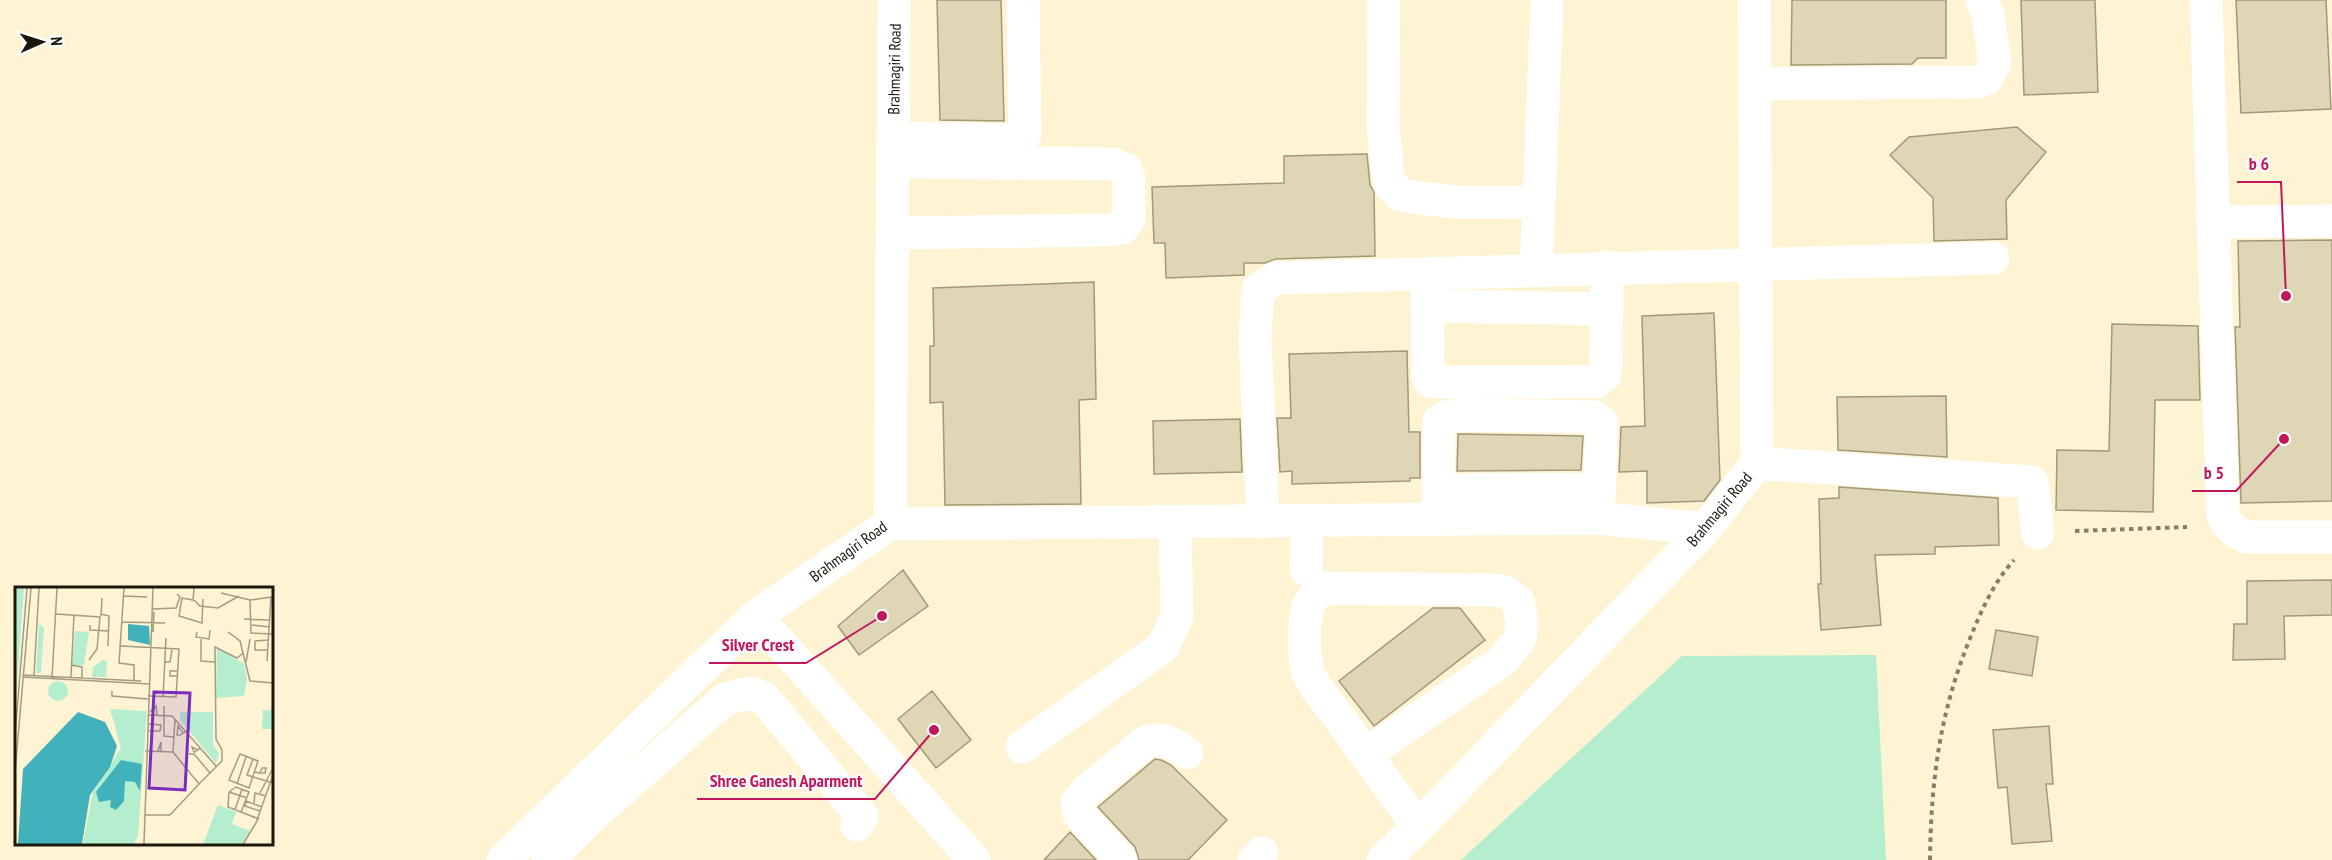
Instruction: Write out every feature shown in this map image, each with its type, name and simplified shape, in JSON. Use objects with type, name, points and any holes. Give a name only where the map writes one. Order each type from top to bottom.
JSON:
[{"type":"street","name":"Brahmagiri Road","points":[[503,860],[579,808],[756,616],[890,524],[894,0]]},
{"type":"street","points":[[893,150],[1018,140],[1025,134],[1023,0]]},
{"type":"street","points":[[1384,0],[1383,128],[1389,183],[1401,195],[1419,198],[1457,202],[1539,202]]},
{"type":"street","points":[[1536,270],[1547,0]]},
{"type":"street","name":"Brahmagiri Road","points":[[1383,860],[1418,827],[1705,529],[1757,463],[1754,0]]},
{"type":"street","points":[[1754,84],[1976,82],[1986,79],[1995,63],[1988,15],[1982,0]]},
{"type":"street","points":[[2206,0],[2223,517],[2236,533],[2246,537],[2332,537]]},
{"type":"street","points":[[892,232],[1109,230],[1122,228],[1129,219],[1129,179],[1126,170],[1113,164],[893,150]]},
{"type":"street","points":[[2212,222],[2332,221]]},
{"type":"street","points":[[1263,522],[1255,338],[1258,290],[1276,278],[1993,258]]},
{"type":"street","points":[[1427,274],[1428,378],[1432,382],[1595,382],[1604,376],[1606,365],[1607,267]]},
{"type":"street","points":[[1427,306],[1607,309]]},
{"type":"street","points":[[1438,505],[1439,421],[1445,417],[1463,415],[1596,417],[1602,423],[1599,503]]},
{"type":"street","points":[[1757,463],[2032,482],[2038,533]]},
{"type":"street","points":[[890,524],[1307,522],[1438,505],[1599,503],[1705,529]]},
{"type":"street","points":[[1306,569],[1307,522]]},
{"type":"street","points":[[1022,747],[1120,688],[1163,647],[1177,617],[1175,523]]},
{"type":"street","points":[[1366,754],[1502,661],[1520,639],[1522,623],[1518,602],[1506,592],[1494,590],[1327,588],[1315,595],[1309,605],[1305,632],[1306,662],[1310,677],[1418,827]]},
{"type":"street","points":[[756,616],[974,860]]},
{"type":"street","points":[[549,860],[579,808],[725,699],[752,693],[765,699],[862,816],[857,825]]},
{"type":"street","points":[[1121,860],[1079,814],[1077,802],[1088,790],[1146,742],[1169,741],[1186,753]]},
{"type":"path","points":[[1930,860],[1935,770],[1942,724],[1953,682],[1983,605],[2007,567],[2038,533],[2229,526]]},
{"type":"green space","points":[[1876,655],[1886,860],[1461,860],[1682,656]]},
{"type":"building","points":[[937,0],[1001,0],[1004,121],[940,120]]},
{"type":"building","points":[[1792,0],[1946,0],[1946,58],[1918,58],[1912,64],[1791,65]]},
{"type":"building","points":[[2021,0],[2095,0],[2098,92],[2024,95]]},
{"type":"building","points":[[2236,0],[2326,0],[2331,109],[2241,113]]},
{"type":"building","points":[[2017,127],[2046,152],[2006,200],[2007,239],[1934,241],[1933,198],[1890,155],[1909,137]]},
{"type":"building","points":[[1367,154],[1370,185],[1374,192],[1375,256],[1275,259],[1265,263],[1244,263],[1244,275],[1166,278],[1165,243],[1154,243],[1152,187],[1284,183],[1284,156]]},
{"type":"building","points":[[2332,240],[2332,501],[2241,503],[2235,327],[2240,327],[2238,241]]},
{"type":"building","points":[[1094,282],[1096,399],[1079,400],[1081,504],[945,505],[943,402],[930,403],[930,346],[934,346],[933,288]]},
{"type":"building","points":[[1714,313],[1720,480],[1704,501],[1647,503],[1647,471],[1619,472],[1621,427],[1645,426],[1642,316]]},
{"type":"building","points":[[2112,324],[2198,326],[2200,400],[2155,400],[2153,512],[2056,510],[2057,450],[2109,451]]},
{"type":"building","points":[[1407,351],[1409,432],[1420,432],[1420,478],[1410,478],[1410,481],[1292,484],[1292,471],[1280,472],[1277,418],[1291,418],[1289,354]]},
{"type":"building","points":[[1946,396],[1947,457],[1838,450],[1837,397]]},
{"type":"building","points":[[1240,419],[1242,472],[1154,474],[1153,421]]},
{"type":"building","points":[[1458,434],[1583,436],[1581,470],[1457,471]]},
{"type":"building","points":[[1839,487],[1998,498],[1999,545],[1935,547],[1935,554],[1875,555],[1881,625],[1821,630],[1818,584],[1821,584],[1819,499],[1839,498]]},
{"type":"building","points":[[903,570],[928,606],[859,655],[838,626]]},
{"type":"building","points":[[2332,580],[2332,615],[2284,616],[2285,659],[2233,660],[2234,624],[2247,624],[2247,581]]},
{"type":"building","points":[[1433,608],[1460,608],[1485,640],[1374,726],[1339,681]]},
{"type":"building","points":[[1996,630],[2038,637],[2032,676],[1989,669]]},
{"type":"building","points":[[932,691],[971,740],[936,768],[898,719]]},
{"type":"building","points":[[2049,726],[2053,784],[2046,784],[2052,841],[2012,844],[2007,787],[1998,788],[1993,730]]},
{"type":"building","points":[[1155,759],[1171,765],[1227,820],[1188,860],[1139,860],[1135,847],[1098,807]]},
{"type":"building","points":[[1070,832],[1096,860],[1044,860]]},
{"type":"place","name":"b 6","points":[[2286,296]]},
{"type":"place","name":"b 5","points":[[2284,439]]},
{"type":"place","name":"Silver Crest","points":[[882,616]]},
{"type":"place","name":"Shree Ganesh Aparment","points":[[934,730]]}]
